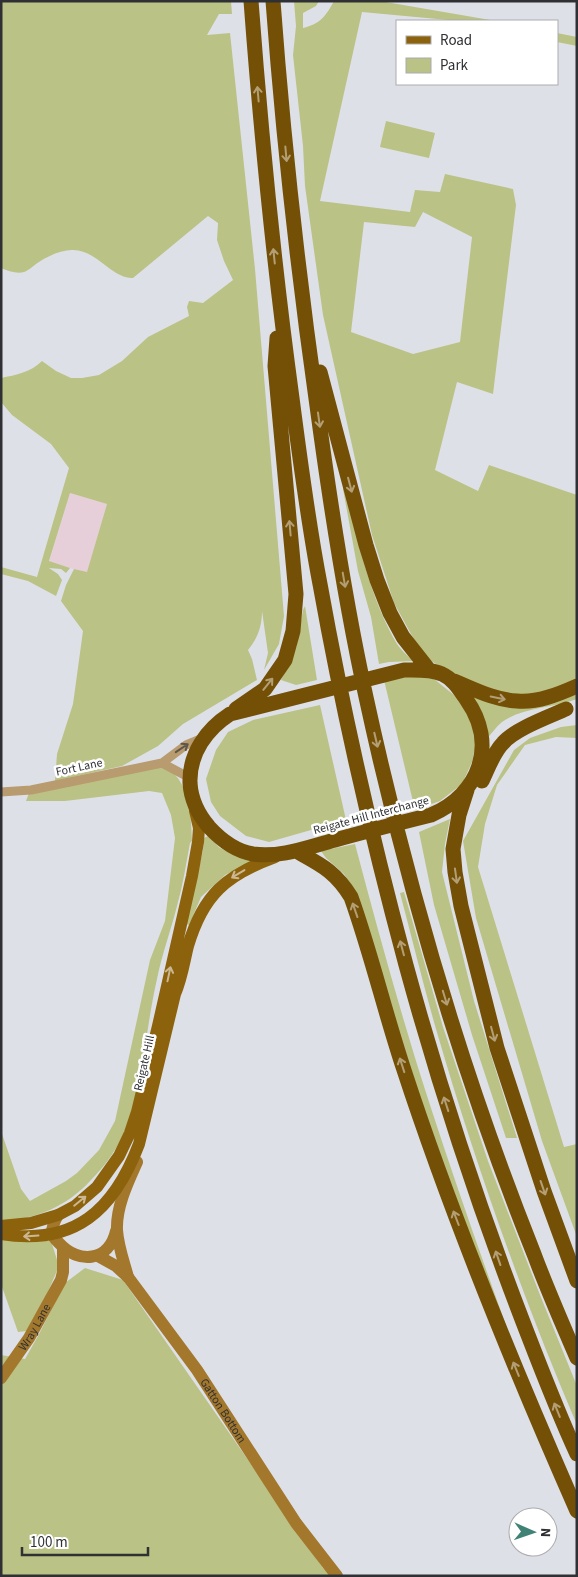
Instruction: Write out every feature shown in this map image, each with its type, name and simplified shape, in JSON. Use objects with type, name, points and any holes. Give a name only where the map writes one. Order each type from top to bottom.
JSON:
[{"type":"highway","points":[[251,1],[264,160],[279,304],[301,468],[319,581],[344,708],[387,895],[417,1006],[464,1160],[502,1268],[557,1411],[577,1454]]},
{"type":"highway","points":[[273,1],[287,166],[302,302],[325,464],[365,694],[411,881],[468,1071],[533,1254],[577,1358]]},
{"type":"highway","points":[[302,302],[366,545],[377,580],[390,613],[403,637],[429,670]]},
{"type":"highway","points":[[230,714],[265,689],[285,660],[293,631],[296,594],[275,366],[279,304]]},
{"type":"highway","name":"Reigate Hill Interchange","points":[[404,670],[429,670],[442,674],[452,680],[475,713],[480,731],[482,756],[476,774],[468,788],[445,809],[431,815],[289,852],[255,854],[236,848],[216,835],[195,807],[191,793],[190,778],[196,751],[218,722],[230,714],[404,670]]},
{"type":"highway","points":[[452,680],[489,696],[517,702],[555,695],[577,686]]},
{"type":"highway","points":[[482,756],[494,738],[512,724],[571,707]]},
{"type":"highway","points":[[457,828],[502,744],[517,732],[571,707]]},
{"type":"highway","points":[[468,788],[459,815],[453,849],[454,872],[460,906],[497,1048],[519,1117],[577,1281]]},
{"type":"highway","points":[[289,852],[329,870],[344,885],[351,897],[404,1070],[440,1174],[521,1383],[577,1511]]},
{"type":"main road","name":"Reigate Hill","points":[[1,1226],[31,1223],[58,1215],[75,1206],[97,1187],[119,1156],[130,1133],[158,1026],[198,842],[199,828],[195,807]]},
{"type":"main road","name":"Reigate Hill","points":[[1,1234],[24,1236],[66,1230],[80,1224],[106,1204],[124,1178],[139,1144],[175,994],[180,984],[189,945],[198,918],[206,903],[221,885],[256,864],[289,852]]},
{"type":"street","name":"Fort Lane","points":[[1,792],[31,790],[162,762],[186,745],[204,738]]},
{"type":"street","points":[[162,762],[190,778]]},
{"type":"street","points":[[63,1272],[93,1256],[104,1253],[114,1240],[122,1200],[142,1151],[151,1117],[180,984]]},
{"type":"street","points":[[52,1233],[54,1220],[58,1215]]},
{"type":"street","points":[[117,1229],[128,1277]]},
{"type":"street","name":"Gatton Bottom","points":[[52,1233],[54,1238],[72,1254],[93,1256],[116,1266],[128,1277],[197,1370],[296,1523],[337,1576]]},
{"type":"street","name":"Wray Lane","points":[[1,1378],[23,1348],[61,1280],[64,1248]]},
{"type":"shaded area","points":[[70,493],[107,504],[87,573],[49,562]]},
{"type":"green space","points":[[1,1],[231,1],[232,14],[219,14],[207,35],[230,33],[255,269],[284,616],[279,644],[264,670],[268,653],[262,611],[259,632],[248,650],[257,680],[183,724],[158,746],[122,766],[55,781],[57,754],[73,704],[83,631],[61,601],[74,569],[87,572],[107,504],[70,493],[49,561],[70,568],[66,573],[61,569],[49,568],[58,574],[62,580],[56,596],[28,581],[1,574],[1,567],[37,577],[69,468],[51,444],[12,415],[1,402],[1,378],[28,370],[42,361],[56,371],[71,378],[99,375],[122,361],[148,337],[189,316],[187,307],[189,301],[203,303],[233,280],[217,240],[218,223],[208,216],[133,278],[118,274],[89,254],[72,250],[49,256],[21,273],[1,268]]},
{"type":"green space","points":[[294,1],[319,1],[316,6],[303,13],[303,28],[322,19],[334,1],[380,1],[490,20],[448,20],[362,12],[320,201],[410,212],[415,190],[440,192],[445,174],[513,189],[516,205],[493,394],[457,382],[435,470],[478,491],[489,465],[577,495],[577,679],[553,691],[530,695],[511,695],[459,678],[431,661],[416,643],[394,603],[372,535],[323,315],[305,186],[303,146],[293,55],[296,26]],"holes":[[[423,212],[472,237],[460,342],[413,354],[351,332],[364,222],[415,227]]]},
{"type":"green space","points":[[558,33],[577,37],[577,46],[558,42]]},
{"type":"green space","points":[[386,121],[435,133],[429,158],[380,147]]},
{"type":"green space","points":[[344,485],[365,567],[379,606],[397,644],[413,661],[379,664],[371,617],[358,571],[343,489]]},
{"type":"green space","points":[[305,606],[317,680],[296,685],[281,680],[296,648]]},
{"type":"green space","points":[[414,675],[434,679],[459,699],[473,723],[476,744],[472,762],[462,784],[440,801],[415,810],[384,680]]},
{"type":"green space","points":[[577,693],[577,699],[519,713],[510,717],[502,722],[486,740],[473,697]]},
{"type":"green space","points":[[320,705],[346,820],[269,842],[246,836],[220,816],[211,802],[206,779],[216,750],[228,732],[253,720]]},
{"type":"green space","points":[[577,725],[577,738],[556,737],[525,745],[497,785],[485,824],[478,867],[564,1147],[577,1144],[577,1237],[542,1141],[476,918],[463,841],[514,750],[530,738],[561,727]]},
{"type":"green space","points":[[162,765],[171,771],[184,788],[191,819],[192,841],[190,843],[179,898],[159,970],[133,1108],[128,1123],[119,1143],[104,1165],[72,1197],[39,1214],[1,1222],[1,1131],[21,1189],[30,1201],[77,1173],[99,1150],[115,1121],[150,960],[165,921],[175,838],[171,815],[162,793],[149,791],[65,801],[26,801],[29,793]]},
{"type":"green space","points":[[450,819],[442,872],[474,1001],[517,1138],[506,1138],[472,1035],[434,905],[419,832]]},
{"type":"green space","points":[[208,836],[220,848],[252,861],[225,875],[201,897],[189,925],[186,924],[204,838]]},
{"type":"green space","points":[[355,844],[420,1073],[463,1205],[522,1369],[470,1237],[423,1106],[352,886],[344,874],[321,851]]},
{"type":"green space","points":[[404,892],[443,1027],[488,1161],[577,1386],[577,1425],[537,1328],[483,1179],[436,1029],[400,893]]},
{"type":"green space","points":[[1,1239],[51,1241],[59,1266],[47,1294],[27,1331],[18,1332],[1,1284]]},
{"type":"green space","points":[[85,1268],[123,1280],[323,1568],[332,1576],[1,1576],[1,1355],[25,1359],[65,1283]]}]
